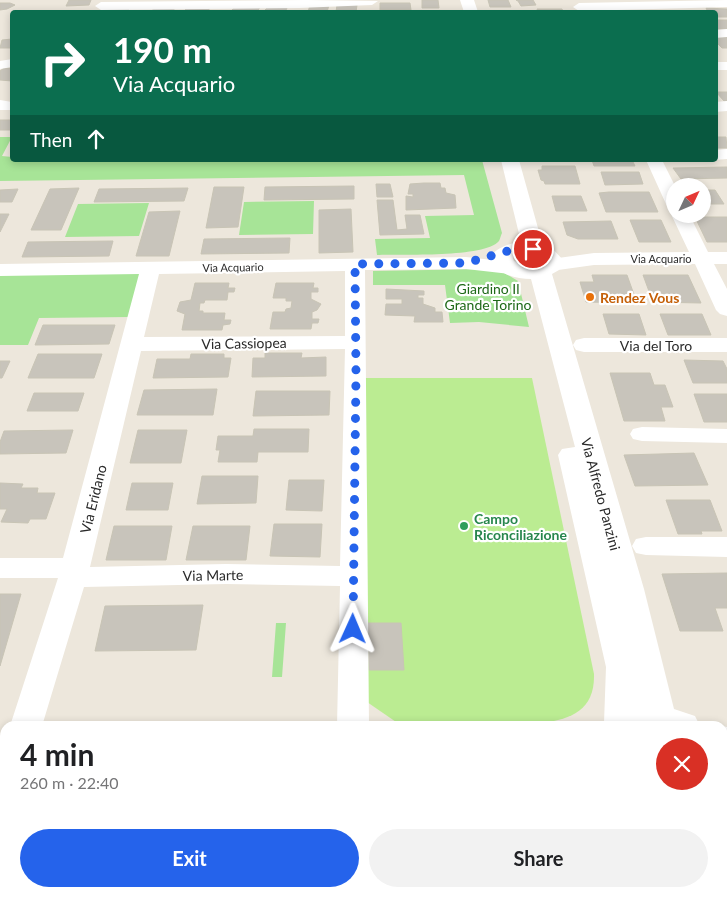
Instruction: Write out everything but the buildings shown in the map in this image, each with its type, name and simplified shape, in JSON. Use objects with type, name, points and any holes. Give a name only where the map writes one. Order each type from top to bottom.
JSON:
[{"type":"main road","points":[[458,2],[468,10]]},
{"type":"main road","name":"Via Alfredo Panzini","points":[[493,162],[528,260],[669,721]]},
{"type":"main road","name":"Via Alfredo Panzini","points":[[510,162],[532,292],[624,667],[618,721]]},
{"type":"main road","points":[[629,721],[637,719],[654,721]]},
{"type":"street","points":[[579,6],[650,2],[727,3]]},
{"type":"street","points":[[100,6],[222,9],[297,8],[371,4]]},
{"type":"street","points":[[655,162],[666,185]]},
{"type":"street","points":[[684,223],[727,310]]},
{"type":"street","name":"Via Acquario","points":[[0,270],[727,258]]},
{"type":"street","points":[[353,721],[355,264]]},
{"type":"street","name":"Via Eridano","points":[[28,721],[74,572],[150,268]]},
{"type":"street","name":"Via Cassiopea","points":[[132,344],[356,342]]},
{"type":"street","name":"Via del Toro","points":[[584,344],[727,345]]},
{"type":"street","points":[[642,434],[727,436]]},
{"type":"street","points":[[646,546],[727,547]]},
{"type":"street","name":"Via Marte","points":[[0,568],[74,572],[354,576]]},
{"type":"green space","points":[[0,137],[10,137],[2,156],[10,157],[10,162],[483,162],[502,233],[499,241],[491,246],[461,253],[377,255],[375,239],[430,238],[425,216],[474,215],[464,175],[0,181]]},
{"type":"green space","points":[[314,201],[313,234],[239,235],[244,202]]},
{"type":"green space","points":[[149,203],[139,236],[65,237],[78,204]]},
{"type":"green space","name":"Giardino Il Grande Torino","points":[[484,269],[503,272],[518,281],[529,327],[479,322],[450,323],[445,285],[373,285],[373,271]]},
{"type":"green space","points":[[142,273],[130,317],[39,318],[28,345],[0,345],[0,274]]},
{"type":"green space","name":"Campo Riconciliazione","points":[[365,378],[532,378],[594,674],[591,696],[580,710],[563,719],[553,721],[395,721],[367,702]]},
{"type":"green space","points":[[276,623],[286,623],[282,677],[272,677]]},
{"type":"place","name":"Rendez Vous","points":[[590,297]]},
{"type":"place","name":"Campo Riconciliazione","points":[[464,526]]},
{"type":"route","points":[[353,629],[356,374],[355,264],[466,263],[515,249],[533,249]]}]
